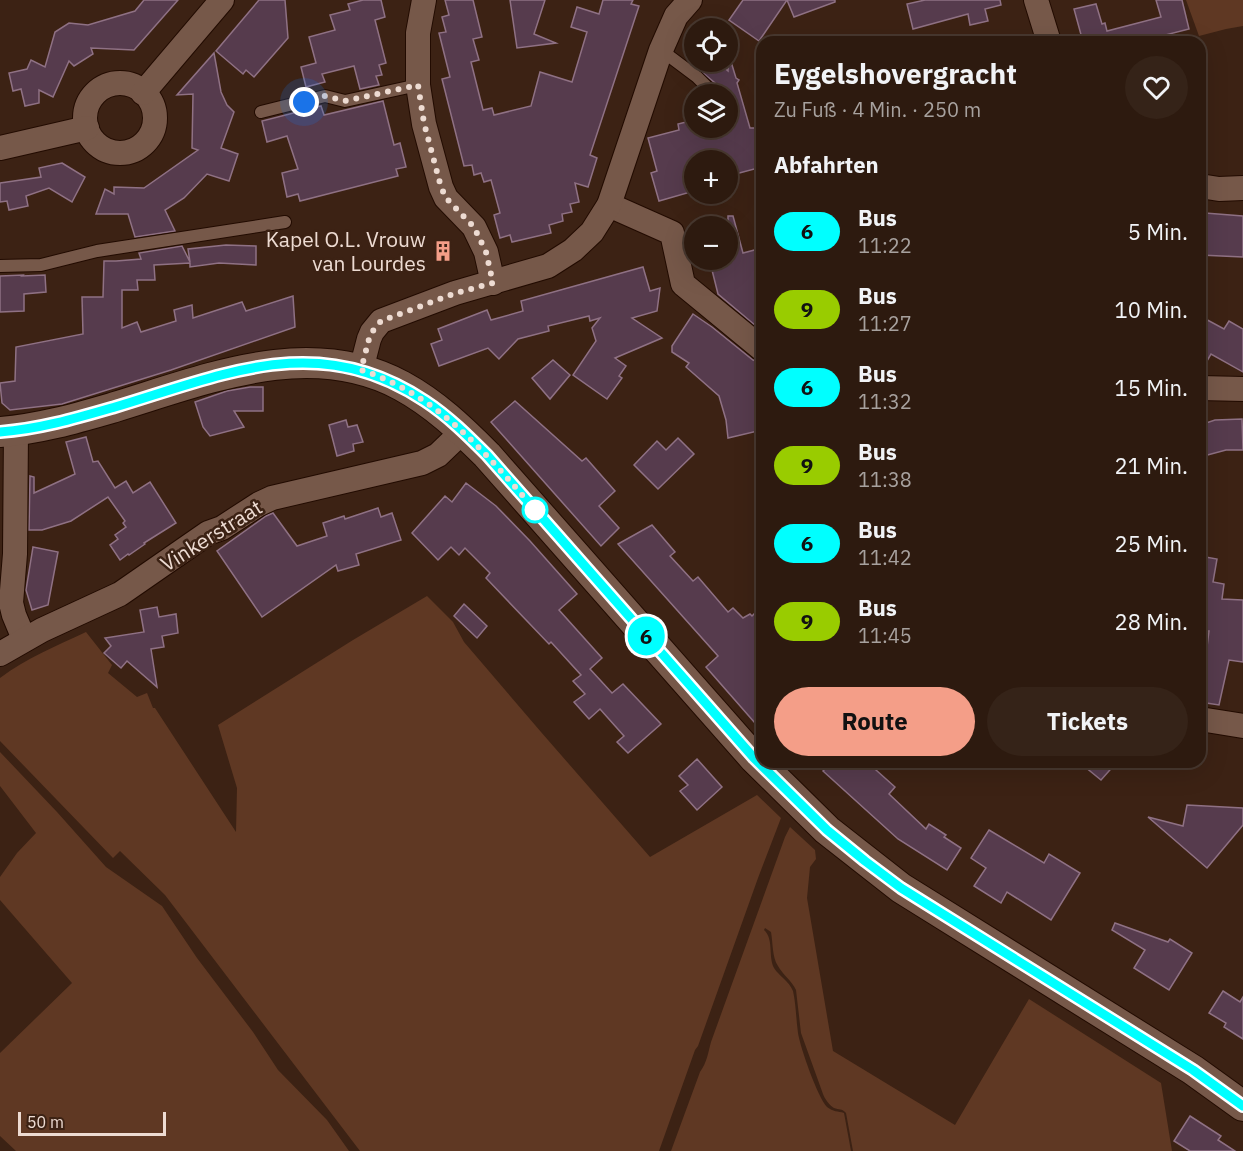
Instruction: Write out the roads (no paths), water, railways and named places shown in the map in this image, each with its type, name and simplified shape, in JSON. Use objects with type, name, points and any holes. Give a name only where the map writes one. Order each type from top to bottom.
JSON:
[{"type":"street","points":[[143,93],[222,0]]},
{"type":"street","points":[[424,0],[418,33],[418,85],[424,123],[441,187],[446,198],[474,227],[486,252],[493,283]]},
{"type":"street","points":[[361,370],[369,339],[381,321],[456,293],[548,266],[573,250],[592,232],[609,205],[661,50],[676,16],[690,0]]},
{"type":"street","points":[[1040,1],[1048,36]]},
{"type":"street","points":[[123,83],[134,86],[147,97],[153,107],[154,118],[150,135],[138,147],[127,152],[110,151],[95,142],[87,128],[85,116],[87,105],[102,88],[112,84],[123,83]]},
{"type":"street","points":[[0,148],[87,128]]},
{"type":"street","points":[[1206,187],[1243,188]]},
{"type":"street","points":[[609,205],[672,232],[683,284],[756,344]]},
{"type":"street","points":[[24,639],[11,603],[15,554],[8,431],[71,420],[230,373],[290,363],[338,365],[378,375],[403,387],[434,407],[463,431],[487,455],[756,760]]},
{"type":"street","points":[[1206,388],[1243,389]]},
{"type":"street","name":"Vinkerstraat","points":[[0,654],[24,639],[120,594],[208,533],[222,528],[265,501],[296,491],[422,463],[438,454],[463,431]]},
{"type":"street","points":[[1206,720],[1243,726]]},
{"type":"street","points":[[764,768],[827,830],[901,888],[1193,1070],[1243,1106]]},
{"type":"lane","points":[[661,50],[705,84]]},
{"type":"lane","points":[[261,112],[325,96],[345,101],[418,85]]},
{"type":"lane","points":[[0,266],[41,265],[98,251],[285,222]]},
{"type":"place","name":"Kapel O.L. Vrouw van Lourdes","points":[[443,251]]}]
